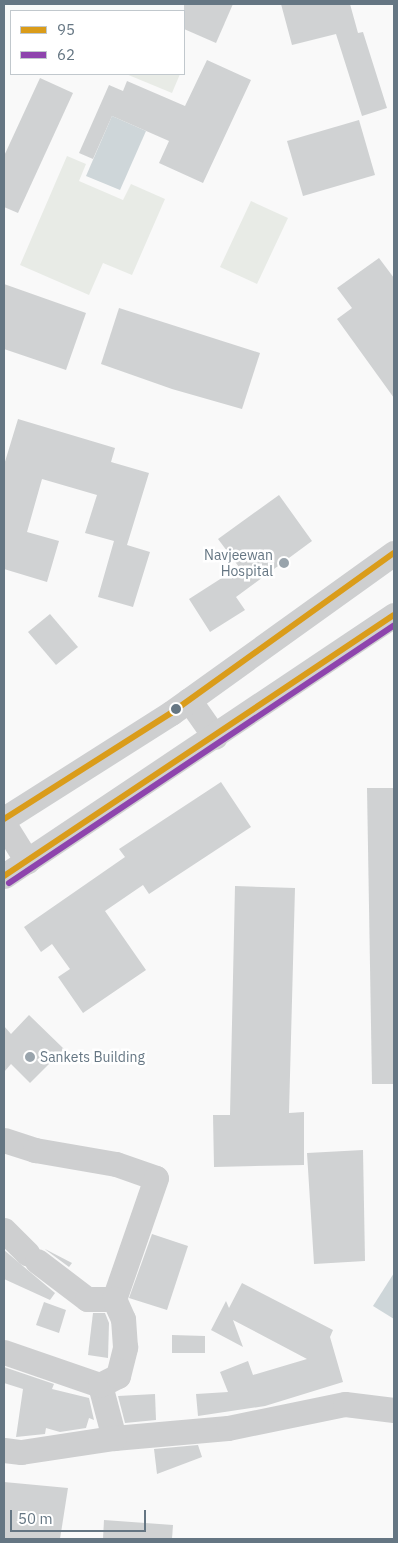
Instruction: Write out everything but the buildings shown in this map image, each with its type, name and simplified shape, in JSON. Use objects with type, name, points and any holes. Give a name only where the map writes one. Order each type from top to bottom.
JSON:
[{"type":"street","points":[[4,819],[189,700],[394,553]]},
{"type":"street","points":[[4,876],[215,737],[394,615]]},
{"type":"street","points":[[189,700],[215,737]]},
{"type":"street","points":[[4,824],[27,860]]},
{"type":"street","points":[[4,1140],[35,1150],[116,1164],[156,1178],[114,1299],[122,1319],[125,1347],[118,1376],[100,1385],[4,1352]]},
{"type":"street","points":[[4,1230],[32,1257],[88,1299],[114,1299]]},
{"type":"street","points":[[100,1385],[114,1438]]},
{"type":"street","points":[[4,1450],[21,1452],[114,1438],[228,1428],[345,1404],[394,1410]]},
{"type":"shaded area","points":[[128,75],[180,75],[172,93]]},
{"type":"shaded area","points":[[112,116],[146,131],[120,190],[86,176]]},
{"type":"shaded area","points":[[67,156],[86,164],[79,181],[123,200],[131,184],[165,199],[132,275],[103,263],[89,295],[20,265]]},
{"type":"shaded area","points":[[251,201],[288,218],[257,284],[220,267]]},
{"type":"shaded area","points":[[394,1273],[394,1319],[373,1306]]},
{"type":"transit line","name":"95","points":[[4,819],[171,713],[394,553]]},
{"type":"transit line","name":"95","points":[[4,876],[394,615]]},
{"type":"transit line","name":"62","points":[[9,883],[394,625]]},
{"type":"place","name":"Navjeewan Hospital","points":[[284,563]]},
{"type":"place","name":"Sankets Building","points":[[30,1057]]}]
